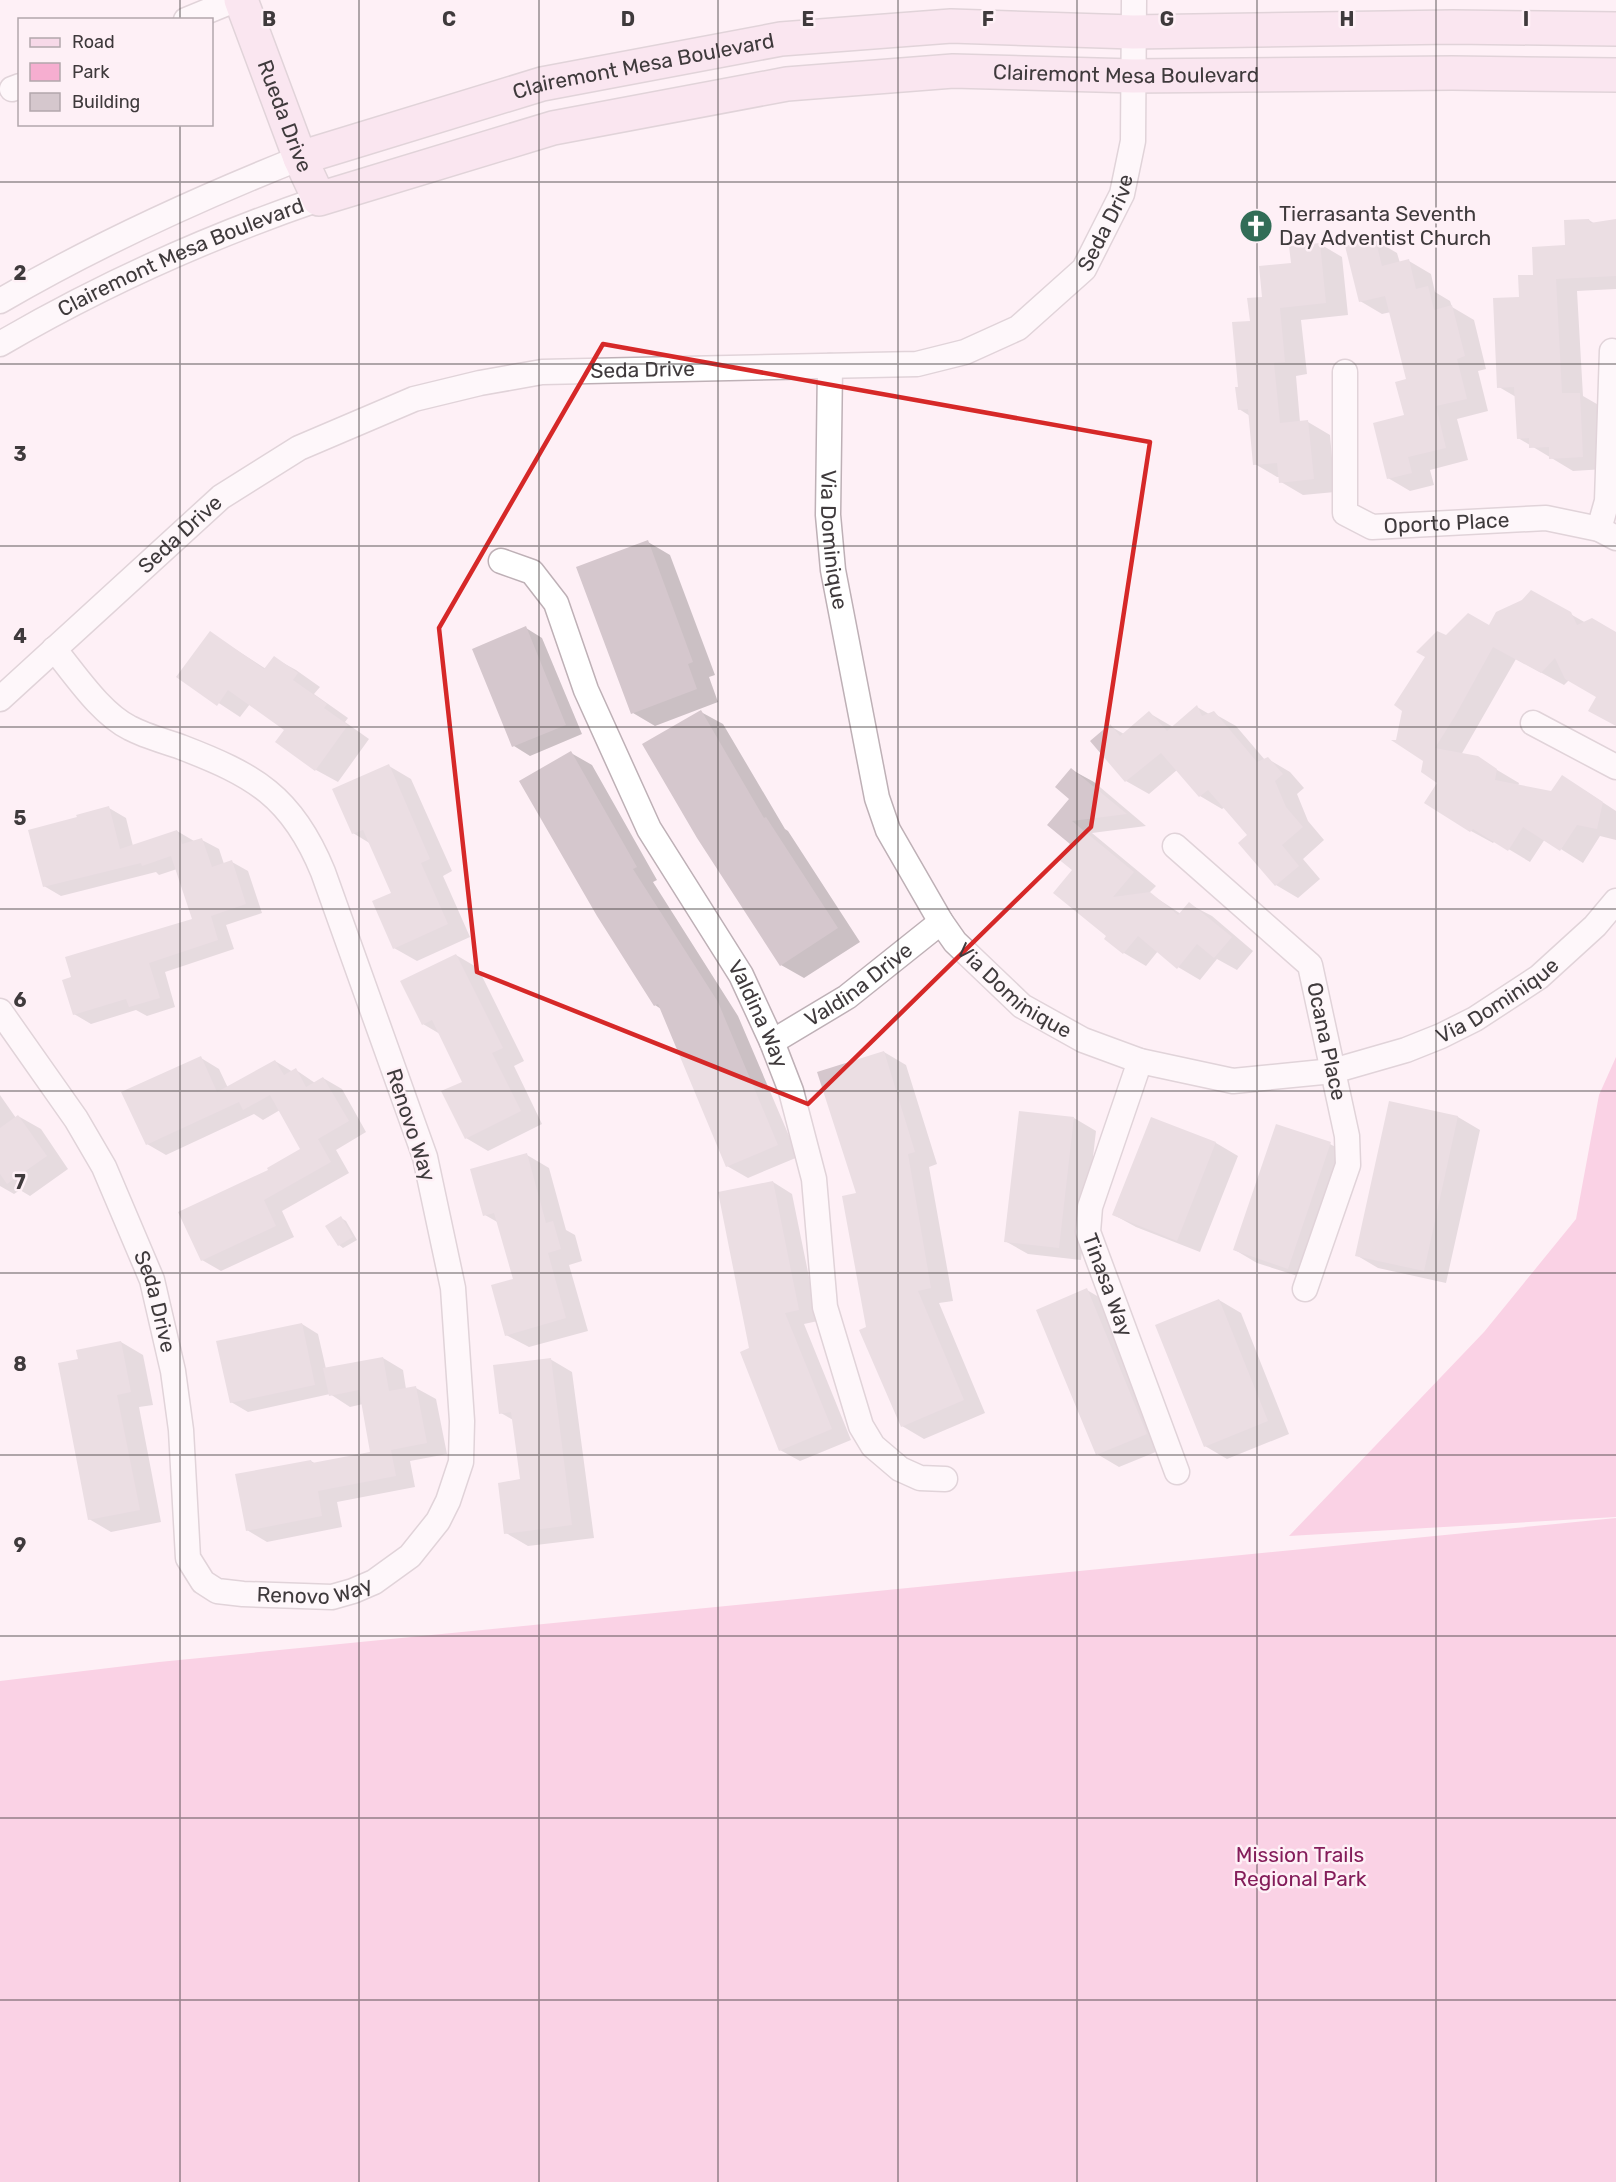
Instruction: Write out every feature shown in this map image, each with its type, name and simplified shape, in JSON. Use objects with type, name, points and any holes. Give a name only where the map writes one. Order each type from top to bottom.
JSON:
[{"type":"street","points":[[191,18],[235,0]]},
{"type":"street","name":"Rueda Drive","points":[[241,0],[300,158],[319,199]]},
{"type":"street","name":"Seda Drive","points":[[0,699],[221,497],[299,448],[414,399],[480,382],[542,372],[917,364],[965,352],[1018,328],[1084,269],[1122,194],[1133,141],[1134,0]]},
{"type":"street","name":"Clairemont Mesa Boulevard","points":[[0,301],[68,263],[221,189],[300,158],[542,84],[781,39],[951,26],[1133,32],[1453,27],[1616,30]]},
{"type":"street","name":"Clairemont Mesa Boulevard","points":[[0,344],[103,288],[242,226],[319,199],[553,128],[787,84],[953,71],[1133,76],[1452,73],[1616,75]]},
{"type":"street","points":[[1607,534],[1612,351]]},
{"type":"street","name":"Via Dominique","points":[[830,366],[828,515],[833,570],[877,798],[888,830],[941,922],[955,942],[1022,1006],[1083,1040],[1140,1061],[1233,1081],[1333,1071],[1406,1050],[1475,1019],[1539,977],[1594,926],[1616,901]]},
{"type":"street","name":"Oporto Place","points":[[1345,372],[1345,513],[1372,527],[1546,518],[1607,534]]},
{"type":"street","name":"Valdina Way","points":[[501,561],[532,572],[556,603],[586,690],[649,829],[741,975],[772,1042],[791,1090],[814,1179],[825,1307],[861,1426],[873,1446],[900,1469],[920,1478],[945,1479]]},
{"type":"street","name":"Renovo Way","points":[[54,649],[95,700],[128,727],[239,771],[271,794],[302,830],[323,872],[425,1156],[453,1288],[463,1441],[456,1482],[438,1521],[410,1556],[374,1582],[353,1591],[332,1597],[243,1594]]},
{"type":"street","points":[[1533,723],[1616,767]]},
{"type":"street","name":"Ocana Place","points":[[1175,846],[1310,965],[1347,1136],[1348,1165],[1305,1289]]},
{"type":"street","name":"Valdina Drive","points":[[772,1042],[847,997],[941,922]]},
{"type":"street","name":"Seda Drive","points":[[0,1011],[76,1119],[104,1167],[152,1280],[173,1371],[181,1430],[188,1557],[203,1582],[210,1587],[217,1591],[243,1594]]},
{"type":"street","name":"Tinasa Way","points":[[1140,1061],[1090,1207],[1088,1232],[1177,1472]]},
{"type":"highlighted area","points":[[603,344],[1150,442],[1091,827],[808,1104],[477,972],[439,628]]},
{"type":"green space","points":[[1616,1057],[1616,1517],[1289,1536],[1484,1332],[1576,1219],[1599,1095]]},
{"type":"green space","name":"Mission Trails Regional Park","points":[[1616,1518],[1616,2182],[0,2182],[0,1681],[159,1662]]},
{"type":"building","points":[[1589,219],[1590,223],[1616,219],[1616,276],[1556,279],[1562,393],[1580,393],[1583,457],[1549,459],[1549,447],[1529,448],[1529,438],[1517,439],[1514,387],[1497,388],[1493,298],[1519,297],[1518,275],[1533,275],[1532,247],[1565,245],[1564,220]]},
{"type":"building","points":[[1375,238],[1382,266],[1409,259],[1416,289],[1428,286],[1434,310],[1452,305],[1465,356],[1457,359],[1467,399],[1436,406],[1446,448],[1408,457],[1412,473],[1387,479],[1373,423],[1404,415],[1395,382],[1406,379],[1385,296],[1359,302],[1345,246]]},
{"type":"building","points":[[1320,243],[1326,303],[1280,308],[1285,362],[1274,363],[1280,423],[1308,420],[1314,479],[1279,483],[1277,463],[1253,465],[1248,409],[1238,410],[1232,322],[1250,321],[1247,298],[1262,297],[1259,266],[1291,263],[1289,246]]},
{"type":"building","points":[[648,540],[693,662],[688,664],[697,689],[631,714],[576,567]]},
{"type":"building","points":[[1531,590],[1571,612],[1577,625],[1592,618],[1616,632],[1616,726],[1588,711],[1596,697],[1565,679],[1555,658],[1541,673],[1493,647],[1435,748],[1478,756],[1497,769],[1495,780],[1551,791],[1562,775],[1603,802],[1597,829],[1577,825],[1560,851],[1523,827],[1508,851],[1473,829],[1470,832],[1424,803],[1437,783],[1421,772],[1423,761],[1391,740],[1396,740],[1402,711],[1394,705],[1425,657],[1416,652],[1437,631],[1446,635],[1468,613],[1489,625],[1496,612],[1522,600]]},
{"type":"building","points":[[526,626],[566,725],[512,747],[472,649]]},
{"type":"building","points":[[210,631],[264,669],[274,656],[298,673],[293,680],[327,704],[324,708],[348,725],[315,771],[275,742],[284,730],[228,690],[217,706],[176,677]]},
{"type":"building","points":[[1197,705],[1202,716],[1214,711],[1257,762],[1268,757],[1283,774],[1275,781],[1286,807],[1303,827],[1282,845],[1299,866],[1275,886],[1238,843],[1247,835],[1208,790],[1199,797],[1161,753],[1125,782],[1090,741],[1110,724],[1120,736],[1149,711],[1167,731]]},
{"type":"building","points":[[701,710],[764,818],[766,817],[838,928],[780,966],[697,838],[642,744]]},
{"type":"building","points":[[571,751],[637,867],[633,869],[718,1002],[778,1145],[726,1167],[658,1004],[654,1006],[597,916],[519,781]]},
{"type":"building","points":[[389,764],[430,859],[421,863],[448,924],[393,949],[372,901],[391,893],[363,830],[352,834],[332,789]]},
{"type":"building","points":[[1071,768],[1127,814],[1072,821],[1134,872],[1113,897],[1150,892],[1178,915],[1189,902],[1232,937],[1214,958],[1197,944],[1177,969],[1138,936],[1123,954],[1104,939],[1106,936],[1053,893],[1072,870],[1057,858],[1070,844],[1047,825],[1069,799],[1055,787]]},
{"type":"building","points":[[109,806],[120,849],[177,830],[182,844],[202,838],[212,867],[232,860],[246,904],[211,916],[218,940],[149,963],[160,998],[129,1007],[126,999],[73,1015],[62,980],[71,977],[65,957],[192,919],[171,856],[142,866],[141,863],[43,887],[28,830]]},
{"type":"building","points":[[456,954],[503,1048],[492,1053],[521,1111],[465,1139],[441,1091],[462,1082],[432,1020],[422,1025],[400,981]]},
{"type":"building","points":[[884,1051],[915,1152],[908,1154],[931,1288],[918,1291],[964,1400],[901,1427],[859,1330],[866,1327],[842,1196],[856,1193],[817,1072]]},
{"type":"building","points":[[201,1056],[217,1092],[275,1060],[284,1075],[296,1068],[306,1087],[323,1077],[349,1121],[318,1139],[331,1162],[264,1200],[276,1226],[201,1261],[178,1212],[268,1170],[267,1168],[300,1149],[270,1095],[243,1110],[239,1102],[146,1145],[121,1092]]},
{"type":"building","points":[[1389,1101],[1458,1116],[1424,1271],[1355,1256]]},
{"type":"building","points":[[1019,1111],[1074,1117],[1059,1248],[1004,1242]]},
{"type":"building","points":[[18,1115],[47,1156],[7,1184],[0,1174],[0,1128]]},
{"type":"building","points":[[1151,1117],[1216,1142],[1177,1241],[1112,1215]]},
{"type":"building","points":[[1276,1124],[1331,1142],[1288,1269],[1233,1250]]},
{"type":"building","points":[[527,1153],[546,1223],[553,1221],[561,1249],[548,1253],[566,1318],[505,1336],[491,1285],[513,1279],[494,1213],[483,1216],[470,1169]]},
{"type":"building","points":[[773,1181],[799,1310],[785,1313],[832,1429],[779,1451],[740,1352],[749,1348],[718,1192]]},
{"type":"building","points":[[341,1216],[353,1237],[338,1246],[325,1226]]},
{"type":"building","points":[[1087,1288],[1147,1434],[1096,1455],[1036,1310]]},
{"type":"building","points":[[1219,1299],[1268,1421],[1204,1447],[1155,1325]]},
{"type":"building","points":[[302,1323],[315,1385],[230,1403],[216,1341]]},
{"type":"building","points":[[121,1341],[131,1392],[117,1395],[140,1510],[88,1520],[58,1363],[78,1359],[76,1350]]},
{"type":"building","points":[[383,1357],[389,1391],[416,1386],[427,1443],[391,1450],[396,1476],[318,1491],[322,1516],[246,1531],[235,1474],[370,1452],[359,1390],[329,1396],[323,1368]]},
{"type":"building","points":[[551,1358],[572,1525],[504,1534],[498,1483],[520,1479],[511,1412],[499,1414],[493,1365]]},
{"type":"place","name":"Tierrasanta Seventh Day Adventist Church","points":[[1256,226]]}]
